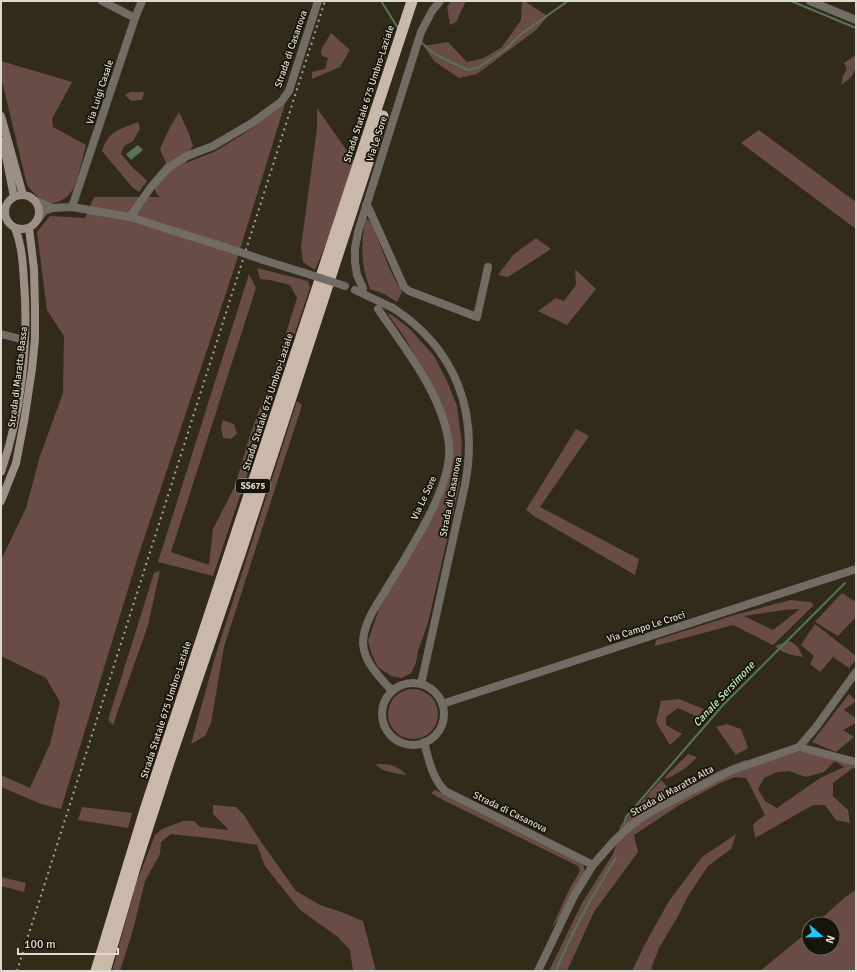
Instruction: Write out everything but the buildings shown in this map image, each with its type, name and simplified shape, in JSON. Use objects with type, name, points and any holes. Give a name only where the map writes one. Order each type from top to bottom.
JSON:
[{"type":"highway","name":"Strada Statale 675 Umbro-Laziale","points":[[96,971],[148,803],[412,1]]},
{"type":"highway","name":"Strada Statale 675 Umbro-Laziale","points":[[105,971],[136,864],[169,762],[276,445],[420,1]]},
{"type":"main road","points":[[1,116],[23,195]]},
{"type":"main road","points":[[1,132],[14,197],[23,195],[32,198],[36,201],[39,210],[36,223],[29,228],[19,230],[15,228]]},
{"type":"main road","name":"Strada di Maratta Bassa","points":[[1,472],[15,419],[23,367],[26,308],[24,268],[20,241],[15,228],[7,221],[5,210],[9,200],[14,197]]},
{"type":"main road","name":"Strada di Maratta Bassa","points":[[1,501],[16,463],[24,422],[32,362],[36,309],[34,269],[29,228]]},
{"type":"street","points":[[102,1],[135,18]]},
{"type":"street","name":"Via Luigi Casale","points":[[72,207],[142,1]]},
{"type":"street","name":"Strada di Casanova","points":[[318,1],[289,91],[281,102],[240,130],[213,146],[186,156],[169,167],[151,187],[130,217],[345,286],[360,289],[408,318],[425,333],[450,367],[460,391],[470,435],[469,466],[421,684]]},
{"type":"street","name":"Via Le Sore","points":[[360,289],[355,262],[355,248],[358,232],[421,32],[432,11],[440,1]]},
{"type":"street","points":[[810,1],[856,20]]},
{"type":"street","points":[[36,201],[52,208]]},
{"type":"street","points":[[366,205],[404,287],[415,294],[477,317],[488,267]]},
{"type":"street","points":[[38,219],[44,211],[52,208],[72,207],[130,217]]},
{"type":"street","name":"Via Le Sore","points":[[378,309],[426,381],[436,399],[443,419],[449,446],[448,467],[441,491],[372,614],[365,631],[363,643],[369,663],[392,691]]},
{"type":"street","points":[[1,334],[24,340]]},
{"type":"street","name":"Via Campo Le Croci","points":[[442,704],[856,569]]},
{"type":"street","points":[[856,672],[816,727],[799,747],[856,762]]},
{"type":"street","points":[[414,683],[421,684],[434,691],[442,704],[443,716],[440,727],[434,736],[424,742],[410,744],[403,743],[396,740],[387,730],[384,723],[382,709],[388,696],[399,686],[414,683]]},
{"type":"street","name":"Strada di Casanova","points":[[424,742],[433,774],[438,784],[445,791],[593,865]]},
{"type":"street","name":"Strada di Maratta Alta","points":[[538,971],[574,896],[593,865],[614,841],[630,826],[650,812],[732,770],[799,747]]},
{"type":"shaded area","points":[[452,1],[466,1],[456,22],[450,25],[447,6]]},
{"type":"shaded area","points":[[522,1],[528,1],[527,3],[548,16],[536,30],[477,74],[459,78],[434,61],[424,46],[448,42],[467,62],[484,58],[502,47],[521,20]]},
{"type":"shaded area","points":[[331,33],[350,50],[340,67],[312,79],[312,72],[325,69],[328,58],[322,56],[321,50]]},
{"type":"shaded area","points":[[856,55],[854,73],[841,85],[843,76],[847,69],[844,63]]},
{"type":"shaded area","points":[[1,61],[72,82],[52,119],[53,127],[86,145],[79,173],[73,189],[67,197],[62,200],[52,203],[42,200],[27,185],[1,77]]},
{"type":"shaded area","points":[[130,92],[144,92],[142,100],[131,101],[125,95]]},
{"type":"shaded area","points":[[285,104],[232,275],[136,563],[61,809],[41,804],[1,787],[1,775],[30,788],[50,744],[60,702],[46,678],[1,656],[1,560],[26,508],[40,456],[63,393],[64,336],[47,310],[37,232],[50,216],[85,218],[94,197],[160,197],[156,193],[152,180],[166,163],[160,149],[179,112],[193,146],[186,156],[186,163],[214,152],[242,135]]},
{"type":"shaded area","points":[[317,108],[354,161],[328,239],[315,270],[303,262],[301,247],[317,128]]},
{"type":"shaded area","points":[[138,122],[140,129],[133,141],[124,146],[121,154],[147,181],[139,192],[132,187],[102,151],[111,135],[120,129]]},
{"type":"shaded area","points":[[759,130],[856,202],[856,229],[741,143]]},
{"type":"shaded area","points":[[138,145],[143,150],[131,160],[126,154]]},
{"type":"shaded area","points":[[366,219],[370,221],[397,284],[402,292],[397,302],[384,294],[370,289],[367,281],[362,254]]},
{"type":"shaded area","points":[[536,238],[551,249],[508,277],[498,275],[513,255]]},
{"type":"shaded area","points":[[257,268],[308,281],[310,288],[213,576],[158,562],[249,274],[256,288],[171,552],[209,565],[213,529],[235,486],[250,435],[275,368],[297,298],[290,285],[260,279]]},
{"type":"shaded area","points":[[575,269],[596,289],[567,325],[538,311],[556,298],[564,301],[576,285]]},
{"type":"shaded area","points":[[387,313],[392,315],[410,329],[434,356],[447,381],[457,406],[462,445],[459,487],[428,623],[418,651],[416,663],[411,673],[402,678],[391,676],[378,667],[372,655],[368,641],[379,609],[441,498],[452,461],[451,435],[426,376],[405,338]]},
{"type":"shaded area","points":[[297,401],[302,405],[224,647],[211,723],[205,736],[191,744],[215,657]]},
{"type":"shaded area","points":[[223,420],[234,424],[237,434],[231,439],[223,438],[221,427]]},
{"type":"shaded area","points":[[576,429],[589,436],[540,507],[639,559],[635,575],[526,510]]},
{"type":"shaded area","points":[[160,571],[148,625],[113,725],[108,720],[154,573]]},
{"type":"shaded area","points":[[842,593],[856,602],[856,617],[838,636],[815,622]]},
{"type":"shaded area","points":[[790,600],[811,602],[814,605],[773,645],[733,625],[655,646],[656,640],[731,616]],"holes":[[[800,609],[773,630],[744,616]]]},
{"type":"shaded area","points":[[815,624],[856,656],[856,660],[849,668],[833,657],[820,672],[810,664],[814,656],[801,645]]},
{"type":"shaded area","points":[[790,641],[798,647],[803,657],[791,655],[775,646]]},
{"type":"shaded area","points":[[408,689],[418,689],[431,696],[438,709],[438,719],[431,732],[418,739],[408,739],[399,735],[392,728],[388,719],[388,709],[392,700],[399,693]]},
{"type":"shaded area","points":[[849,694],[856,701],[844,710],[856,718],[856,723],[843,730],[854,737],[836,752],[812,742]]},
{"type":"shaded area","points":[[679,699],[704,709],[698,717],[678,708],[666,717],[666,725],[682,734],[670,745],[656,722],[661,701]]},
{"type":"shaded area","points":[[727,724],[741,729],[748,748],[736,755],[716,727]]},
{"type":"shaded area","points":[[800,751],[856,765],[856,769],[853,768],[833,783],[833,796],[848,810],[850,823],[836,820],[825,805],[813,805],[755,838],[753,824],[765,815],[746,778],[735,777],[720,783],[678,806],[634,835],[638,852],[594,912],[567,971],[549,971],[582,903],[613,854],[620,826],[661,780],[673,793],[649,806],[663,801],[714,773],[745,760],[755,765]],"holes":[[[835,761],[844,767],[820,778],[777,808],[765,801],[758,789],[764,778],[777,772],[789,771],[806,777],[824,772]]]},
{"type":"shaded area","points":[[688,754],[697,757],[682,770],[665,779],[666,776]]},
{"type":"shaded area","points":[[376,764],[393,766],[400,769],[407,775],[386,771]]},
{"type":"shaded area","points":[[435,790],[583,862],[585,872],[563,914],[552,927],[570,888],[580,871],[578,866],[443,800],[431,793]]},
{"type":"shaded area","points":[[213,805],[236,807],[244,815],[296,891],[320,905],[363,921],[376,971],[353,971],[350,950],[338,937],[300,910],[265,866],[257,845],[171,834],[161,842],[160,854],[145,881],[133,930],[120,971],[112,971],[137,881],[155,835],[162,829],[183,821],[194,821],[200,827],[229,830],[213,814]]},
{"type":"shaded area","points":[[82,807],[132,813],[128,828],[78,820]]},
{"type":"shaded area","points":[[736,834],[731,849],[708,866],[688,896],[659,948],[651,969],[656,971],[632,971],[669,901],[702,857]]},
{"type":"shaded area","points":[[1,877],[26,883],[24,892],[1,886]]},
{"type":"shaded area","points":[[856,890],[856,971],[760,971],[801,938],[801,956],[841,956],[841,916],[824,916],[844,898]]},
{"type":"waterway","points":[[381,1],[398,28]]},
{"type":"waterway","points":[[422,43],[440,57],[468,70],[477,68],[505,50],[521,34],[568,1]]},
{"type":"waterway","points":[[791,1],[856,28]]},
{"type":"waterway","name":"Canale Sersimone","points":[[624,824],[626,817],[723,705],[845,583]]},
{"type":"waterway","name":"Canale Sersimone","points":[[556,971],[583,913],[616,858]]},
{"type":"railway","points":[[17,971],[325,1]]}]
